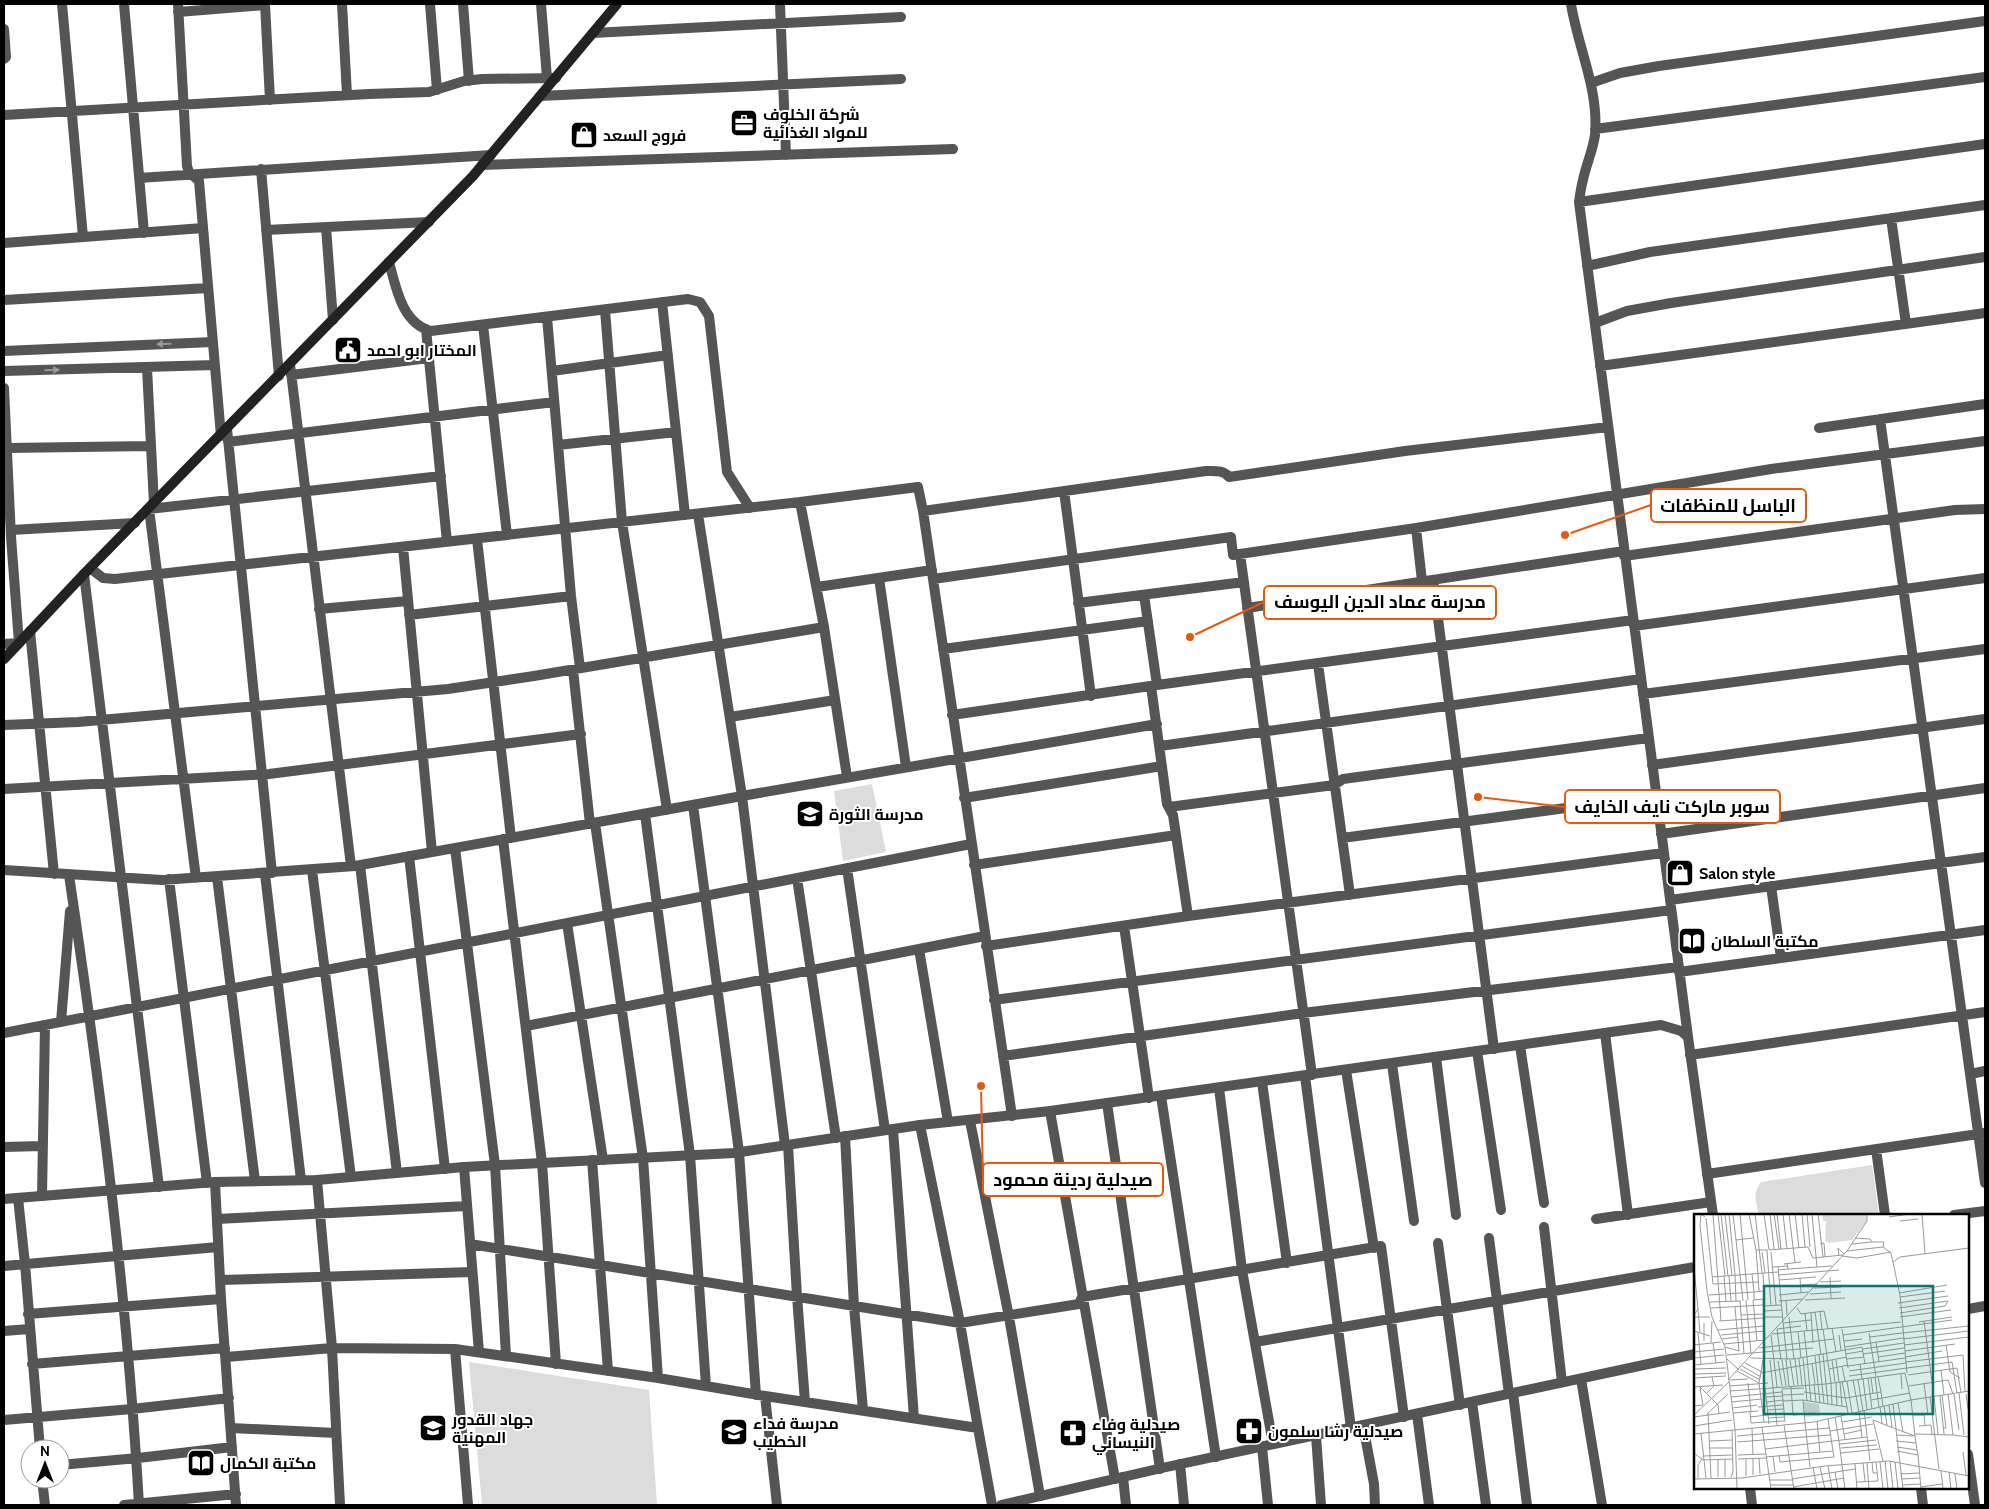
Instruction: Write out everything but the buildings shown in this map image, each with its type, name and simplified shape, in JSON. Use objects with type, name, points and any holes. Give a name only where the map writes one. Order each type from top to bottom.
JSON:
[{"type":"main road","points":[[4,659],[87,571],[225,436],[290,364],[429,222],[491,155],[540,96],[551,78],[618,4]]},
{"type":"street","points":[[62,4],[83,237]]},
{"type":"street","points":[[124,4],[144,233]]},
{"type":"street","points":[[270,100],[265,4],[178,8],[187,166],[191,174],[199,181],[215,365],[241,565],[262,774],[277,980],[300,1180]]},
{"type":"street","points":[[342,4],[347,95]]},
{"type":"street","points":[[430,4],[436,90]]},
{"type":"street","points":[[463,4],[469,81]]},
{"type":"street","points":[[4,115],[347,95],[418,93],[482,79],[551,78],[541,4]]},
{"type":"street","points":[[780,4],[786,155]]},
{"type":"street","points":[[1571,4],[1573,19],[1591,83],[1595,111],[1595,137],[1579,202],[1712,1214]]},
{"type":"street","points":[[593,33],[900,17]]},
{"type":"street","points":[[1591,83],[1620,73],[1659,66],[1985,21]]},
{"type":"street","points":[[4,29],[6,57],[4,59]]},
{"type":"street","points":[[1595,129],[1985,77]]},
{"type":"street","points":[[540,96],[901,79]]},
{"type":"street","points":[[1579,202],[1985,144]]},
{"type":"street","points":[[482,165],[953,149]]},
{"type":"street","points":[[139,178],[491,155]]},
{"type":"street","points":[[261,170],[279,376]]},
{"type":"street","points":[[1588,266],[1650,252],[1985,205]]},
{"type":"street","points":[[1891,218],[1906,324]]},
{"type":"street","points":[[266,230],[429,222]]},
{"type":"street","points":[[326,227],[333,320]]},
{"type":"street","points":[[4,243],[203,228]]},
{"type":"street","points":[[1594,322],[1627,311],[1671,303],[1985,258]]},
{"type":"street","points":[[389,262],[403,307],[414,321],[431,331],[688,299],[700,302],[709,316],[727,472],[750,508]]},
{"type":"street","points":[[4,300],[208,288]]},
{"type":"street","points":[[662,302],[685,515]]},
{"type":"street","points":[[605,310],[622,522],[667,810]]},
{"type":"street","points":[[1600,366],[1985,313]]},
{"type":"street","points":[[548,317],[581,734],[593,823],[609,915],[620,1007],[643,1158],[658,1378]]},
{"type":"street","points":[[483,325],[507,535]]},
{"type":"street","points":[[426,329],[447,542]]},
{"type":"street","points":[[4,351],[213,342]]},
{"type":"street","points":[[552,371],[668,355]]},
{"type":"street","points":[[291,375],[429,358]]},
{"type":"street","points":[[290,364],[338,765],[372,961],[397,1173]]},
{"type":"street","points":[[4,371],[215,365]]},
{"type":"street","points":[[147,368],[151,446],[151,507],[157,574],[196,878]]},
{"type":"street","points":[[4,388],[8,535],[19,643],[4,644]]},
{"type":"street","points":[[225,436],[298,434],[554,402]]},
{"type":"street","points":[[1818,428],[1985,404]]},
{"type":"street","points":[[1880,419],[1970,1074],[1982,1134],[1985,1183]]},
{"type":"street","points":[[923,510],[1206,471],[1220,471],[1229,476],[1405,451],[1608,427]]},
{"type":"street","points":[[558,445],[676,432]]},
{"type":"street","points":[[817,587],[879,578],[932,575],[1073,560],[1231,537],[1233,555],[1617,496],[1771,469],[1985,441]]},
{"type":"street","points":[[7,448],[151,446]]},
{"type":"street","points":[[151,507],[234,500],[441,476]]},
{"type":"street","points":[[159,1187],[109,783],[87,571],[103,578],[115,579],[698,514],[918,487],[923,510],[1012,1116]]},
{"type":"street","points":[[1064,491],[1091,696]]},
{"type":"street","points":[[800,502],[824,627],[847,777]]},
{"type":"street","points":[[1247,608],[1427,580],[1624,553],[1955,510],[1985,509]]},
{"type":"street","points":[[698,514],[742,796],[786,1145],[805,1402]]},
{"type":"street","points":[[8,535],[135,523]]},
{"type":"street","points":[[1416,528],[1441,647],[1494,1049]]},
{"type":"street","points":[[477,538],[500,744],[515,933],[542,1163],[556,1364]]},
{"type":"street","points":[[403,547],[432,852]]},
{"type":"street","points":[[1240,554],[1303,1013],[1308,1075],[1329,1255],[1352,1428]]},
{"type":"street","points":[[879,578],[906,767]]},
{"type":"street","points":[[952,715],[1441,647],[1985,578]]},
{"type":"street","points":[[1078,603],[1244,582]]},
{"type":"street","points":[[1144,595],[1167,804],[1173,815],[1188,916]]},
{"type":"street","points":[[409,615],[571,596]]},
{"type":"street","points":[[319,609],[408,601]]},
{"type":"street","points":[[943,650],[1148,621]]},
{"type":"street","points":[[4,725],[102,720],[417,692],[576,669],[824,627]]},
{"type":"street","points":[[30,631],[54,874]]},
{"type":"street","points":[[1643,694],[1985,648]]},
{"type":"street","points":[[1318,664],[1350,895]]},
{"type":"street","points":[[1160,746],[1641,679]]},
{"type":"street","points":[[730,717],[835,700]]},
{"type":"street","points":[[1652,765],[1985,719]]},
{"type":"street","points":[[4,870],[121,878],[169,879],[355,866],[847,777],[1157,724]]},
{"type":"street","points":[[4,789],[262,774],[581,734]]},
{"type":"street","points":[[1169,807],[1335,784],[1343,779],[1648,738]]},
{"type":"street","points":[[964,798],[1162,766]]},
{"type":"street","points":[[1661,834],[1985,788]]},
{"type":"street","points":[[1342,838],[1656,796]]},
{"type":"street","points":[[693,805],[739,1152],[748,1289],[760,1396],[777,1505]]},
{"type":"street","points":[[645,814],[690,1155],[706,1386]]},
{"type":"street","points":[[974,865],[1176,835]]},
{"type":"street","points":[[4,1033],[971,844]]},
{"type":"street","points":[[455,848],[495,1165],[506,1356]]},
{"type":"street","points":[[526,1026],[919,949],[1124,926],[1664,853]]},
{"type":"street","points":[[409,856],[445,1169]]},
{"type":"street","points":[[994,1000],[1479,935],[1670,905],[1771,886],[1985,857]]},
{"type":"street","points":[[847,868],[889,1130],[907,1314],[914,1418]]},
{"type":"street","points":[[312,870],[351,1177]]},
{"type":"street","points":[[69,875],[90,1016],[120,1256],[132,1409],[138,1458],[139,1504]]},
{"type":"street","points":[[217,876],[254,1181]]},
{"type":"street","points":[[797,878],[840,1137],[863,1410]]},
{"type":"street","points":[[169,879],[216,1219],[236,1505]]},
{"type":"street","points":[[1771,886],[1781,958]]},
{"type":"street","points":[[61,1022],[72,891]]},
{"type":"street","points":[[567,923],[581,1015],[598,1160],[599,1265],[608,1371]]},
{"type":"street","points":[[1124,926],[1149,1098]]},
{"type":"street","points":[[1003,1056],[1303,1013],[1781,958],[1985,930]]},
{"type":"street","points":[[919,949],[948,1122]]},
{"type":"street","points":[[1690,1055],[1985,1012]]},
{"type":"street","points":[[42,1196],[45,1025]]},
{"type":"street","points":[[4,1199],[211,1183],[317,1180],[464,1167],[739,1152],[920,1125],[970,1121],[1149,1098],[1660,1026],[1681,1031],[1688,1037]]},
{"type":"street","points":[[1606,1033],[1628,1215]]},
{"type":"street","points":[[1520,1046],[1544,1203]]},
{"type":"street","points":[[1477,1052],[1501,1210]]},
{"type":"street","points":[[1436,1057],[1456,1215]]},
{"type":"street","points":[[1392,1064],[1414,1221]]},
{"type":"street","points":[[1346,1070],[1374,1248]]},
{"type":"street","points":[[1970,1074],[1985,1071]]},
{"type":"street","points":[[1262,1082],[1287,1263]]},
{"type":"street","points":[[1219,1088],[1242,1270],[1274,1444]]},
{"type":"street","points":[[1161,1096],[1216,1457]]},
{"type":"street","points":[[1107,1103],[1160,1469]]},
{"type":"street","points":[[1050,1111],[1082,1297],[1126,1505]]},
{"type":"street","points":[[970,1121],[1009,1316],[1040,1496]]},
{"type":"street","points":[[920,1125],[960,1323],[992,1505]]},
{"type":"street","points":[[1707,1174],[1982,1134]]},
{"type":"street","points":[[4,1147],[42,1146]]},
{"type":"street","points":[[1876,1149],[1885,1214]]},
{"type":"street","points":[[464,1167],[478,1352]]},
{"type":"street","points":[[317,1180],[332,1348],[340,1505]]},
{"type":"street","points":[[18,1198],[39,1439]]},
{"type":"street","points":[[1596,1219],[1711,1202]]},
{"type":"street","points":[[216,1219],[467,1206]]},
{"type":"street","points":[[1962,1214],[1985,1211]]},
{"type":"street","points":[[1544,1227],[1562,1382]]},
{"type":"street","points":[[1489,1238],[1527,1505]]},
{"type":"street","points":[[1438,1242],[1460,1404]]},
{"type":"street","points":[[470,1244],[960,1323],[1079,1304],[1082,1297]]},
{"type":"street","points":[[1082,1297],[1381,1246],[1404,1416]]},
{"type":"street","points":[[4,1266],[218,1247]]},
{"type":"street","points":[[1255,1342],[1694,1266]]},
{"type":"street","points":[[220,1280],[472,1272]]},
{"type":"street","points":[[28,1314],[221,1299]]},
{"type":"street","points":[[1969,1309],[1985,1306]]},
{"type":"street","points":[[4,1331],[29,1329]]},
{"type":"street","points":[[32,1364],[128,1356],[332,1348],[455,1349],[658,1378],[760,1396],[978,1428]]},
{"type":"street","points":[[455,1349],[468,1505]]},
{"type":"street","points":[[1000,1505],[1180,1464],[1694,1354]]},
{"type":"street","points":[[1581,1378],[1602,1505]]},
{"type":"street","points":[[4,1420],[132,1409],[229,1398]]},
{"type":"street","points":[[1472,1402],[1486,1505]]},
{"type":"street","points":[[1417,1414],[1429,1505]]},
{"type":"street","points":[[1362,1425],[1374,1484],[1375,1505]]},
{"type":"street","points":[[231,1428],[336,1433]]},
{"type":"street","points":[[1316,1436],[1321,1505]]},
{"type":"street","points":[[70,1463],[138,1458],[232,1447]]},
{"type":"street","points":[[1262,1447],[1268,1505]]},
{"type":"street","points":[[1180,1464],[1184,1505]]},
{"type":"street","points":[[1969,1472],[1975,1505]]},
{"type":"street","points":[[43,1489],[45,1505]]},
{"type":"street","points":[[1750,1489],[1752,1505]]},
{"type":"street","points":[[1921,1489],[1923,1505]]},
{"type":"street","points":[[124,1505],[236,1494]]},
{"type":"shaded area","points":[[872,784],[886,852],[843,861],[834,791]]},
{"type":"shaded area","points":[[1872,1165],[1879,1214],[1759,1214],[1756,1190],[1761,1182]]},
{"type":"shaded area","points":[[469,1362],[649,1390],[657,1505],[482,1505]]},
{"type":"place","name":"شركة الخلوف للمواد الغذائية","points":[[744,123]]},
{"type":"place","name":"فروج السعد","points":[[584,135]]},
{"type":"place","name":"المختار ابو احمد","points":[[348,350]]},
{"type":"place","name":"الباسل للمنظفات","points":[[1565,535]]},
{"type":"place","name":"مدرسة عماد الدين اليوسف","points":[[1190,637]]},
{"type":"place","name":"سوبر ماركت نايف الخايف","points":[[1478,797]]},
{"type":"place","name":"مدرسة الثورة","points":[[810,814]]},
{"type":"place","name":"Salon style","points":[[1680,873]]},
{"type":"place","name":"مكتبة السلطان","points":[[1692,941]]},
{"type":"place","name":"صيدلية ردينة محمود","points":[[981,1086]]},
{"type":"place","name":"جهاد القدور المهنية","points":[[433,1428]]},
{"type":"place","name":"صيدلية رشا سلمون","points":[[1249,1431]]},
{"type":"place","name":"مدرسة فداء الخطيب","points":[[734,1432]]},
{"type":"place","name":"صيدلية وفاء النيساني","points":[[1073,1433]]},
{"type":"place","name":"مكتبة الكمال","points":[[201,1463]]}]
